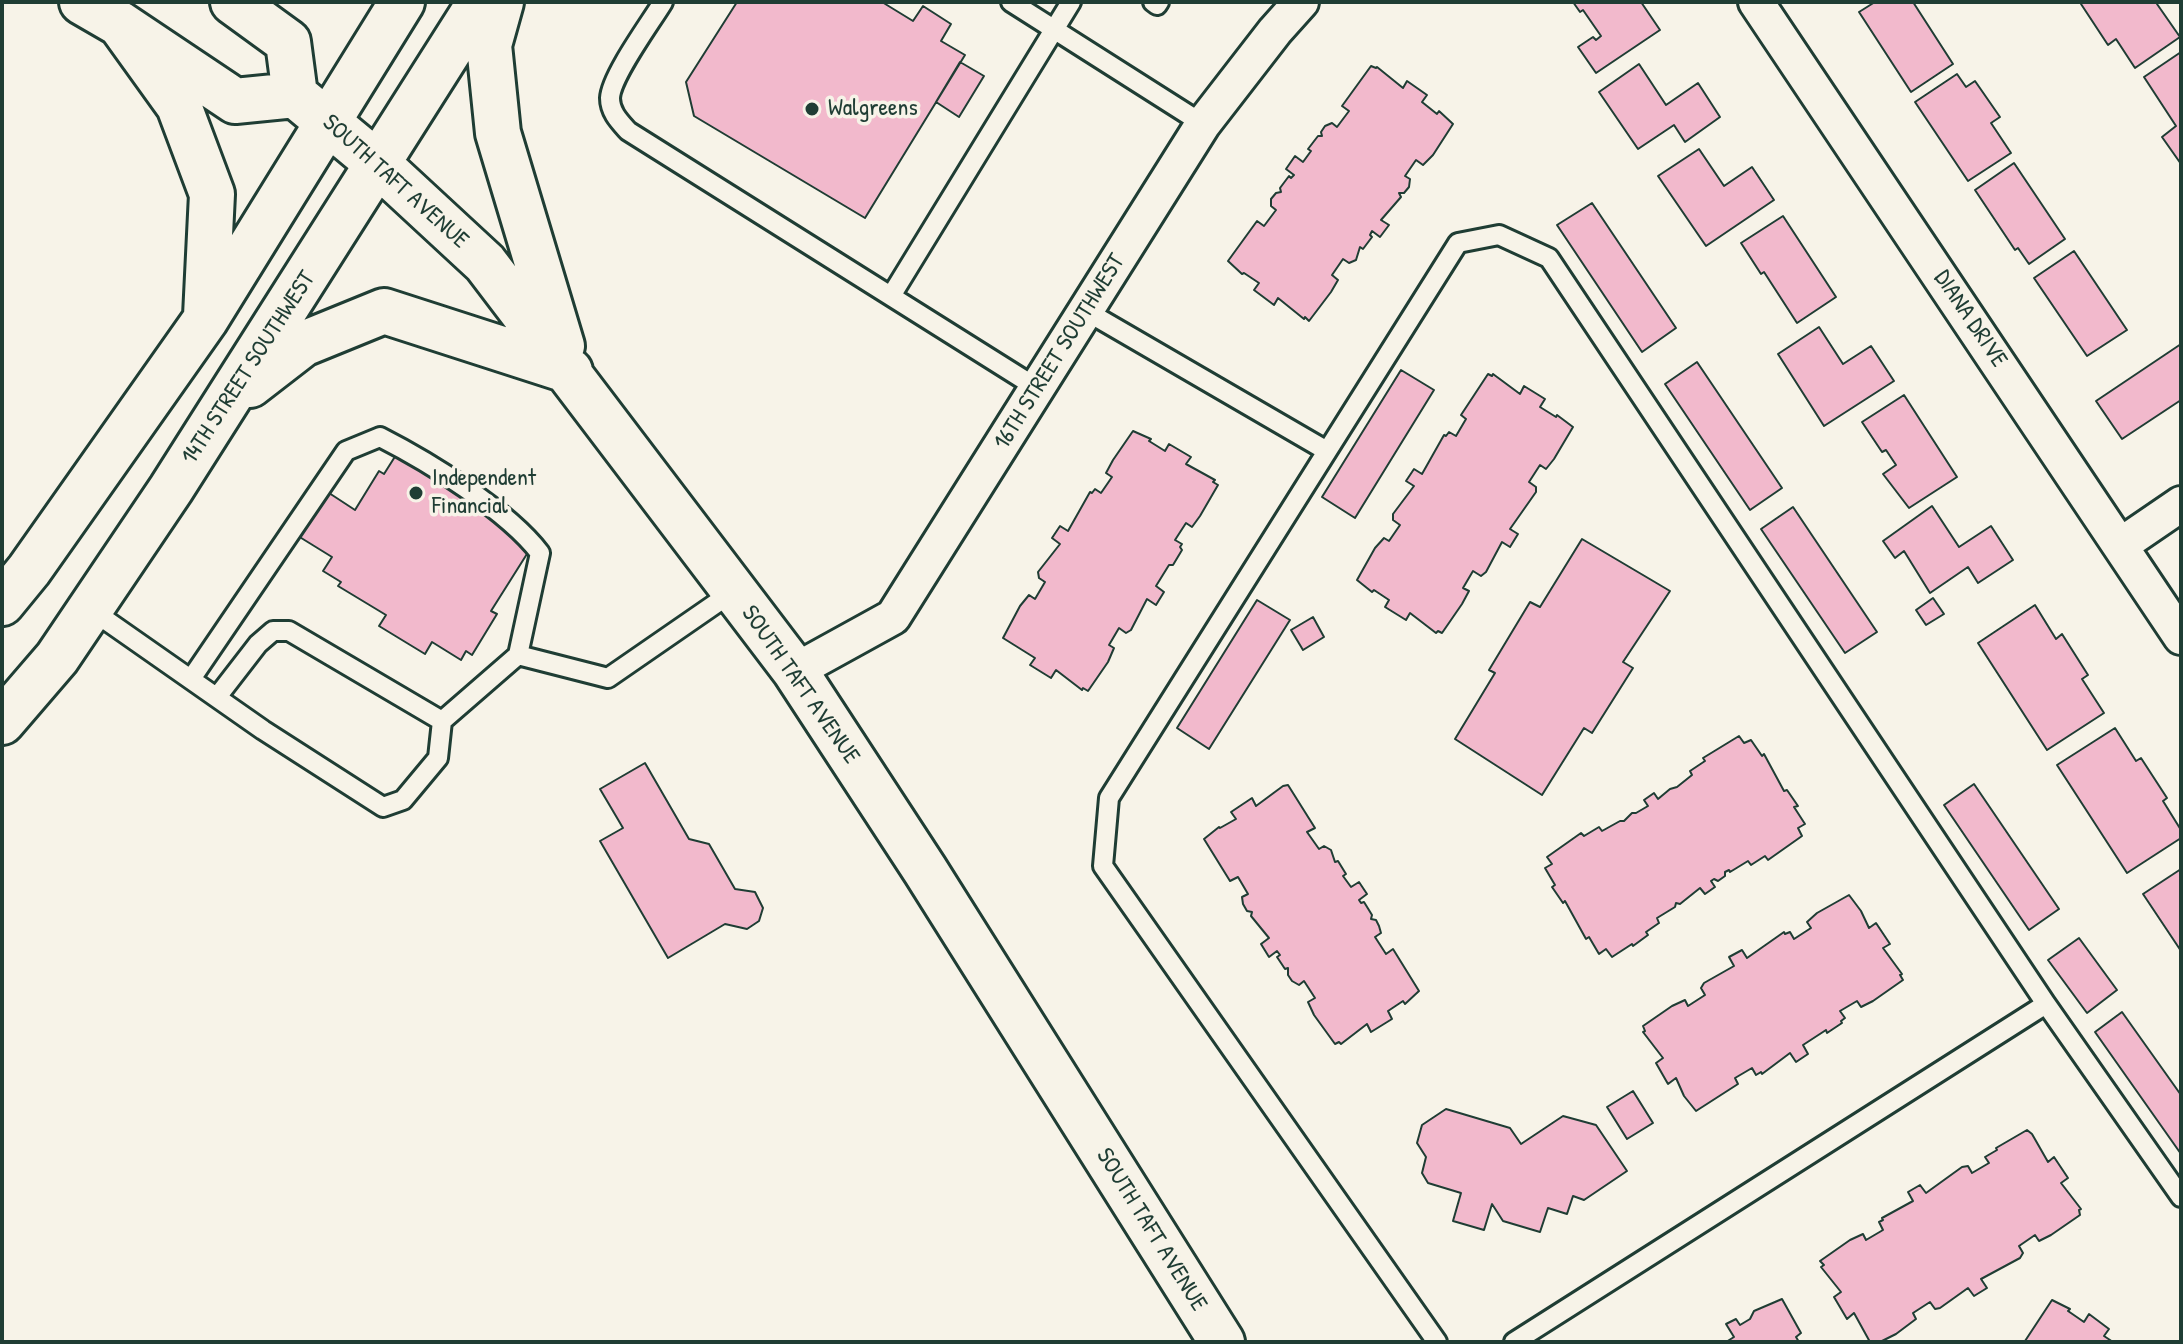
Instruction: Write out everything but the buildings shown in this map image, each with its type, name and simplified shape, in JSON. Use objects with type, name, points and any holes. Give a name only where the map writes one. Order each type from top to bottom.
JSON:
[{"type":"main road","points":[[82,2],[235,101],[311,108]]},
{"type":"main road","points":[[233,2],[288,42],[311,108]]},
{"type":"main road","points":[[2,603],[29,570],[206,319],[311,108],[402,2]]},
{"type":"main road","name":"14TH STREET SOUTHWEST","points":[[2,722],[57,658],[90,609],[227,402],[480,2]]},
{"type":"main road","points":[[501,2],[489,45],[498,133],[570,371]]},
{"type":"main road","points":[[120,24],[179,106],[212,194],[206,319]]},
{"type":"main road","name":"SOUTH TAFT AVENUE","points":[[311,108],[378,164],[485,263],[795,671],[925,870],[1222,1342]]},
{"type":"main road","points":[[227,402],[303,344],[384,311],[570,371]]},
{"type":"street","name":"16TH STREET SOUTHWEST","points":[[795,671],[893,617],[1203,124],[1301,2]]},
{"type":"street","name":"DIANA DRIVE","points":[[1756,2],[2181,637]]},
{"type":"street","points":[[2121,545],[2181,504]]},
{"type":"lane","points":[[663,2],[617,77],[610,97],[615,117],[628,131],[1037,388]]},
{"type":"lane","points":[[1011,2],[1203,124]]},
{"type":"lane","points":[[891,296],[1071,2]]},
{"type":"lane","points":[[1153,2],[1157,5],[1159,2]]},
{"type":"lane","points":[[1437,1342],[1103,866],[1109,798],[1458,243],[1499,235],[1549,258],[2046,1004],[2181,1197]]},
{"type":"lane","points":[[1086,311],[1327,451]]},
{"type":"lane","points":[[90,609],[191,679],[217,697],[383,807],[403,800],[438,758],[442,721],[518,655],[540,553],[527,536],[416,455],[380,437],[346,451],[191,679]]},
{"type":"lane","points":[[518,655],[608,678],[734,591]]},
{"type":"lane","points":[[217,697],[258,644],[273,631],[289,631],[442,721]]},
{"type":"lane","points":[[1514,1342],[2046,1004]]},
{"type":"place","name":"Walgreens","points":[[812,109]]},
{"type":"place","name":"Independent Financial","points":[[416,493]]}]
